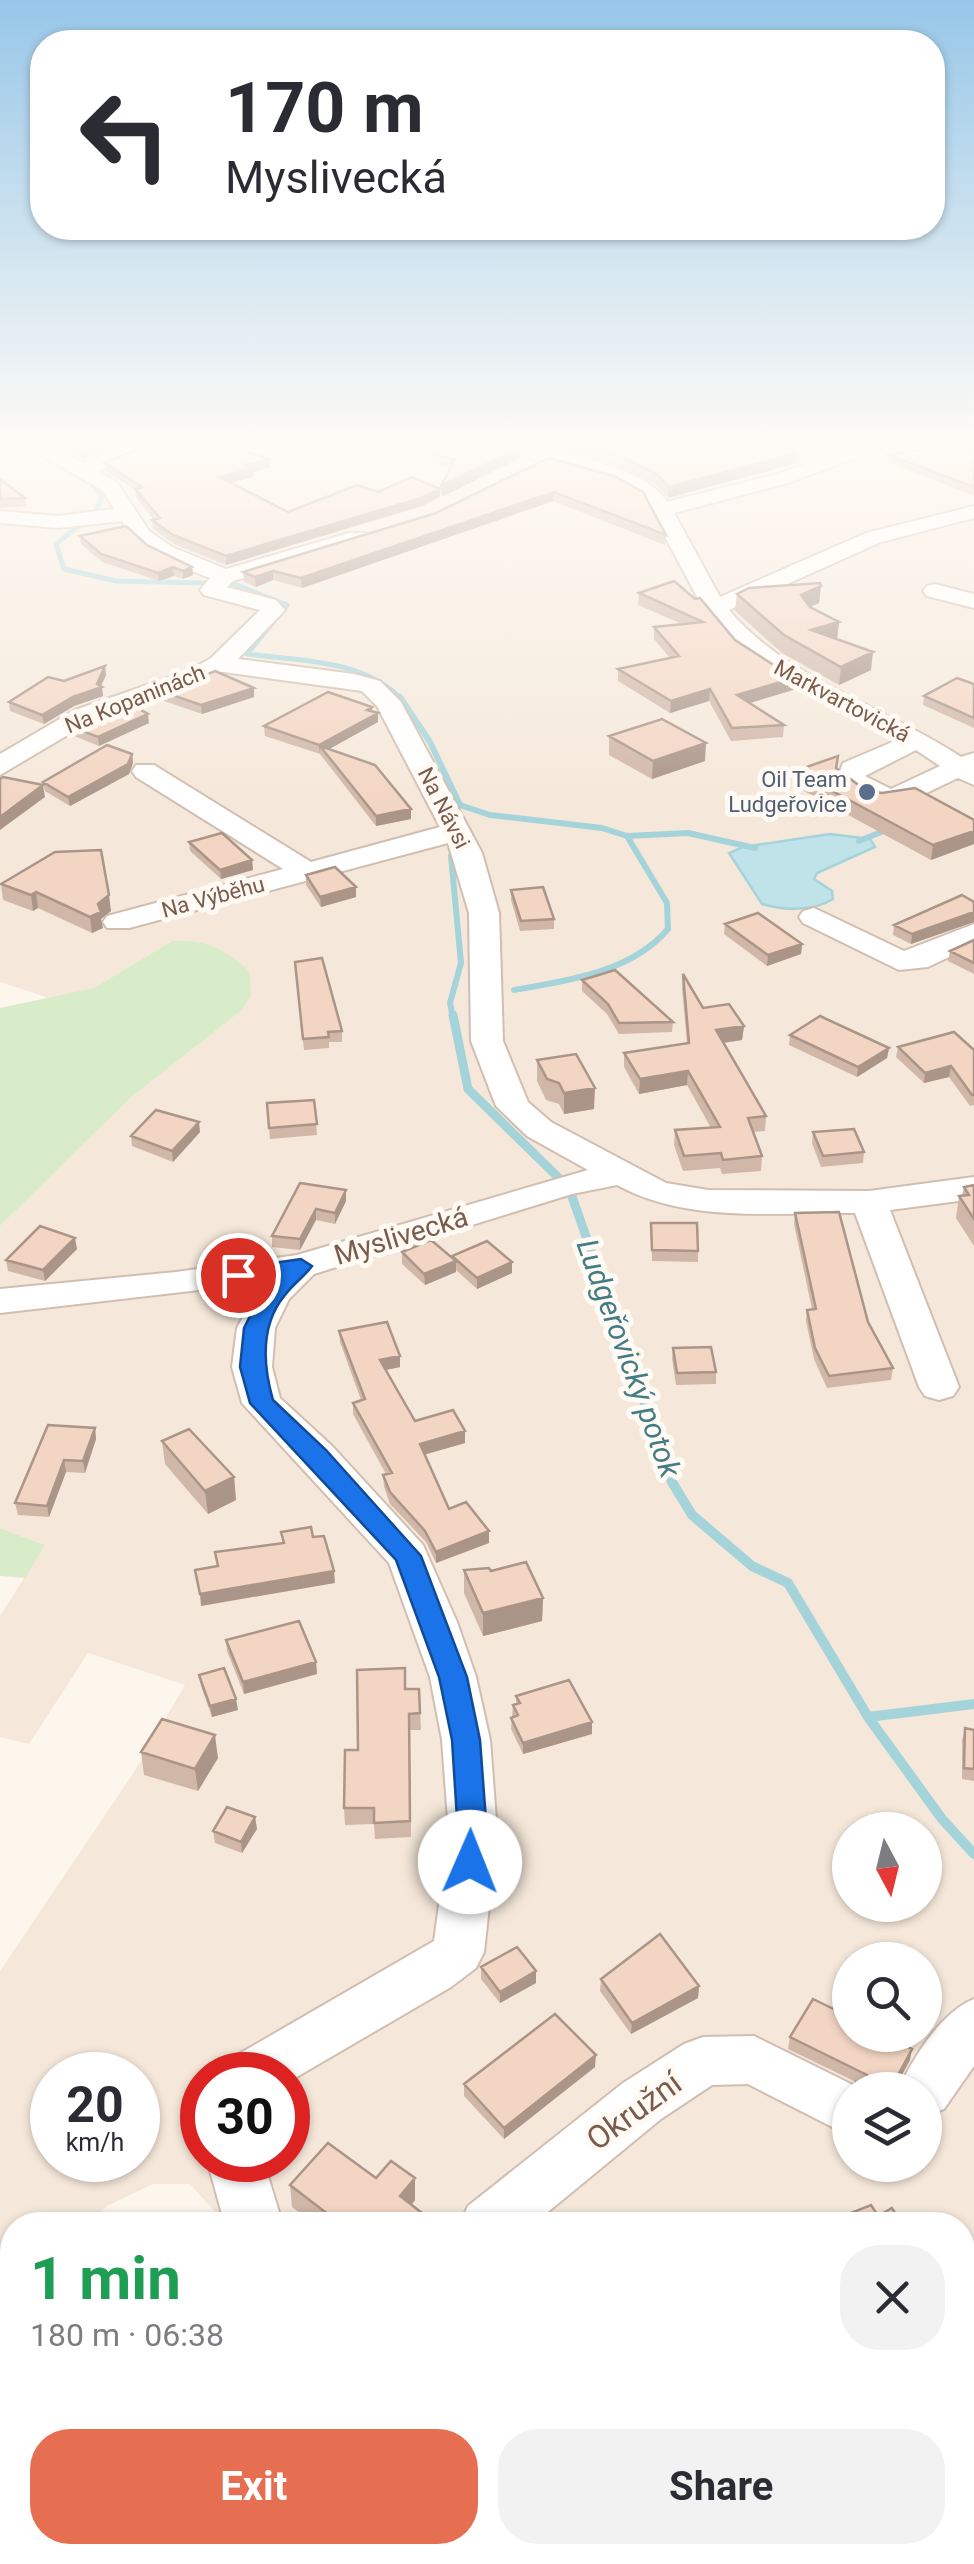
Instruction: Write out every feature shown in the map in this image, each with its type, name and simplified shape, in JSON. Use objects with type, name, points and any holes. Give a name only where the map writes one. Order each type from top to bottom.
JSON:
[{"type":"street","points":[[199,566],[225,576]]},
{"type":"street","points":[[220,664],[273,610],[268,605],[212,590],[225,576],[261,566]]},
{"type":"street","name":"Markvartovická","points":[[693,566],[715,608],[745,644],[766,660],[970,768]]},
{"type":"street","points":[[715,608],[802,566]]},
{"type":"street","points":[[936,591],[974,601]]},
{"type":"street","name":"Na Kopaninách","points":[[0,767],[34,742],[84,715],[194,677],[220,664]]},
{"type":"street","name":"Na Návsi","points":[[220,664],[345,678],[371,686],[388,702],[460,832],[484,914],[487,1040],[513,1106],[538,1129],[656,1192],[708,1201],[869,1202],[974,1188]]},
{"type":"street","points":[[0,736],[34,742]]},
{"type":"street","points":[[918,740],[865,760],[852,769],[851,779],[883,797],[896,797],[970,768]]},
{"type":"street","name":"Na Výběhu","points":[[144,772],[308,872]]},
{"type":"street","name":"Na Výběhu","points":[[118,922],[460,832]]},
{"type":"street","points":[[814,917],[899,961],[917,960],[974,933]]},
{"type":"street","name":"Myslivecká","points":[[0,1301],[176,1284],[301,1266],[565,1184],[619,1174]]},
{"type":"street","points":[[869,1202],[940,1388]]},
{"type":"street","points":[[291,2052],[433,1971],[458,1952],[472,1834],[466,1740],[453,1677],[408,1556],[317,1456],[262,1403],[252,1367],[256,1328],[273,1292],[301,1266]]},
{"type":"street","points":[[938,2072],[974,2022]]},
{"type":"street","name":"Okružní","points":[[504,2212],[642,2101],[703,2061],[754,2060],[832,2102]]},
{"type":"street","points":[[241,2182],[250,2212]]},
{"type":"shaded area","points":[[0,566],[974,566],[974,2212],[215,2212],[190,2184],[153,2184],[100,2212],[0,2212],[0,1971],[134,1772],[185,1685],[88,1653],[29,1744],[0,1737],[0,1616],[45,1545],[0,1528],[0,1226],[130,1098],[242,1010],[251,995],[186,940],[172,941],[94,988],[49,998],[0,982]]},
{"type":"green space","points":[[172,941],[194,941],[214,947],[249,971],[251,995],[242,1010],[130,1098],[0,1226],[0,1008],[94,988]]},
{"type":"green space","points":[[0,1528],[45,1545],[25,1578],[0,1576]]},
{"type":"water","points":[[830,834],[870,839],[875,847],[817,873],[814,879],[832,891],[833,899],[808,908],[762,904],[729,853],[743,847]]},
{"type":"building","points":[[136,566],[192,567],[183,571],[173,567],[158,573]]},
{"type":"building","points":[[264,566],[337,566],[301,578],[273,571],[255,577],[243,572]]},
{"type":"building","points":[[674,581],[695,599],[700,598],[735,640],[794,678],[737,695],[784,725],[732,728],[710,689],[671,701],[618,669],[679,656],[654,627],[703,622],[639,593]]},
{"type":"building","points":[[820,583],[821,586],[801,595],[810,607],[839,622],[811,630],[873,652],[841,667],[784,635],[737,594],[749,588]]},
{"type":"building","points":[[105,666],[97,684],[102,687],[73,697],[42,715],[9,702],[48,677],[64,681]]},
{"type":"building","points":[[215,671],[254,688],[201,705],[163,692]]},
{"type":"building","points":[[957,678],[974,684],[974,718],[924,696]]},
{"type":"building","points":[[328,692],[372,707],[367,710],[378,713],[319,745],[264,726]]},
{"type":"building","points":[[127,702],[148,714],[98,737],[72,727],[94,714]]},
{"type":"building","points":[[662,719],[706,743],[653,761],[609,736]]},
{"type":"building","points":[[107,745],[132,754],[128,764],[68,797],[43,782]]},
{"type":"building","points":[[320,746],[375,765],[411,809],[376,816]]},
{"type":"building","points":[[838,756],[836,768],[865,790],[882,793],[915,788],[974,820],[974,831],[933,845],[795,771]]},
{"type":"building","points":[[3,777],[43,785],[0,817]]},
{"type":"building","points":[[222,833],[252,860],[220,870],[189,842]]},
{"type":"building","points":[[101,850],[109,895],[98,904],[101,912],[90,917],[36,892],[31,895],[1,884],[55,852]]},
{"type":"building","points":[[335,867],[356,887],[320,897],[306,875]]},
{"type":"building","points":[[543,887],[554,919],[521,921],[511,890]]},
{"type":"building","points":[[962,895],[974,902],[974,912],[912,934],[894,925]]},
{"type":"building","points":[[758,913],[802,944],[768,955],[725,924]]},
{"type":"building","points":[[974,940],[974,963],[950,951]]},
{"type":"building","points":[[322,958],[342,1031],[328,1032],[329,1037],[303,1039],[295,962]]},
{"type":"building","points":[[615,970],[673,1022],[619,1023],[608,1004],[582,980]]},
{"type":"building","points":[[683,974],[703,1008],[729,1004],[744,1026],[716,1030],[766,1116],[748,1118],[762,1156],[723,1160],[721,1153],[684,1156],[675,1130],[720,1127],[688,1071],[640,1079],[624,1053],[689,1043]]},
{"type":"building","points":[[820,1016],[889,1048],[858,1067],[790,1035]]},
{"type":"building","points":[[954,1032],[974,1050],[974,1095],[951,1066],[925,1073],[898,1047]]},
{"type":"building","points":[[576,1054],[595,1088],[564,1093],[559,1083],[547,1079],[537,1060]]},
{"type":"building","points":[[314,1100],[317,1124],[269,1128],[267,1103]]},
{"type":"building","points":[[156,1110],[199,1122],[172,1151],[131,1136]]},
{"type":"building","points":[[854,1129],[864,1152],[823,1156],[813,1132]]},
{"type":"building","points":[[300,1183],[346,1190],[335,1213],[316,1209],[300,1239],[272,1236]]},
{"type":"building","points":[[974,1185],[974,1219],[959,1196],[969,1195],[964,1187]]},
{"type":"building","points":[[839,1212],[868,1322],[893,1368],[829,1376],[815,1348],[807,1310],[816,1309],[795,1213]]},
{"type":"building","points":[[651,1223],[697,1223],[698,1251],[652,1250]]},
{"type":"building","points":[[40,1226],[75,1238],[43,1270],[6,1260]]},
{"type":"building","points":[[431,1240],[456,1261],[424,1274],[402,1252]]},
{"type":"building","points":[[487,1241],[512,1262],[477,1278],[452,1256]]},
{"type":"building","points":[[387,1322],[400,1356],[380,1360],[415,1421],[453,1410],[465,1431],[420,1444],[449,1509],[466,1502],[489,1531],[436,1552],[425,1531],[390,1492],[383,1475],[392,1473],[353,1403],[365,1399],[339,1331]]},
{"type":"building","points":[[711,1347],[716,1372],[677,1373],[673,1348]]},
{"type":"building","points":[[48,1425],[95,1428],[83,1461],[64,1460],[47,1506],[15,1503]]},
{"type":"building","points":[[189,1429],[234,1477],[205,1491],[162,1441]]},
{"type":"building","points":[[311,1527],[313,1537],[324,1536],[334,1571],[200,1594],[195,1570],[218,1566],[215,1552],[284,1543],[281,1532]]},
{"type":"building","points":[[526,1562],[543,1598],[483,1613],[464,1570],[491,1571]]},
{"type":"building","points":[[299,1621],[316,1662],[243,1682],[226,1640]]},
{"type":"building","points":[[224,1668],[236,1699],[210,1706],[199,1675]]},
{"type":"building","points":[[405,1668],[405,1689],[419,1689],[420,1713],[409,1714],[410,1821],[374,1823],[374,1808],[344,1808],[345,1750],[358,1750],[357,1670]]},
{"type":"building","points":[[569,1680],[592,1722],[523,1743],[511,1718],[518,1715],[513,1705],[520,1703],[516,1696]]},
{"type":"building","points":[[162,1719],[215,1735],[195,1769],[141,1752]]},
{"type":"building","points":[[965,1728],[974,1730],[974,1769],[964,1768]]},
{"type":"building","points":[[227,1807],[255,1817],[241,1842],[213,1831]]},
{"type":"building","points":[[660,1934],[699,1986],[632,2023],[601,1979]]},
{"type":"building","points":[[517,1947],[536,1971],[500,1992],[481,1967]]},
{"type":"building","points":[[813,1999],[832,2008],[832,2052],[910,2052],[900,2072],[861,2072],[790,2037]]},
{"type":"building","points":[[555,2014],[596,2055],[504,2128],[464,2084]]},
{"type":"building","points":[[328,2143],[376,2178],[391,2161],[415,2178],[400,2196],[421,2212],[325,2212],[290,2185],[310,2182],[310,2163]]},
{"type":"building","points":[[871,2205],[875,2212],[854,2212]]},
{"type":"waterway","name":"Ludgeřovický potok","points":[[63,566],[116,581],[204,583]]},
{"type":"waterway","name":"Ludgeřovický potok","points":[[229,582],[287,605],[247,654],[350,669],[369,676],[402,700]]},
{"type":"waterway","name":"Ludgeřovický potok","points":[[402,700],[430,742],[460,805],[490,815],[602,828],[627,836]]},
{"type":"waterway","points":[[859,841],[891,828]]},
{"type":"waterway","points":[[627,836],[688,833],[755,848]]},
{"type":"waterway","points":[[514,990],[577,978],[617,965],[653,944],[668,929],[667,903],[627,836]]},
{"type":"waterway","name":"Ludgeřovický potok","points":[[451,856],[461,963],[450,1003],[453,1018]]},
{"type":"waterway","name":"Ludgeřovický potok","points":[[453,1015],[468,1089],[569,1188],[650,1419]]},
{"type":"waterway","name":"Ludgeřovický potok","points":[[649,1417],[672,1482],[692,1515],[752,1566],[788,1583],[868,1717]]},
{"type":"waterway","points":[[868,1717],[974,1704]]},
{"type":"waterway","name":"Ludgeřovický potok","points":[[868,1717],[942,1819],[974,1854]]},
{"type":"place","name":"Oil Team Ludgeřovice","points":[[867,792]]},
{"type":"route","points":[[238,1275],[301,1266],[273,1292],[256,1328],[252,1367],[258,1390],[262,1403],[317,1456],[408,1556],[436,1622],[466,1740],[470,1862]]}]
